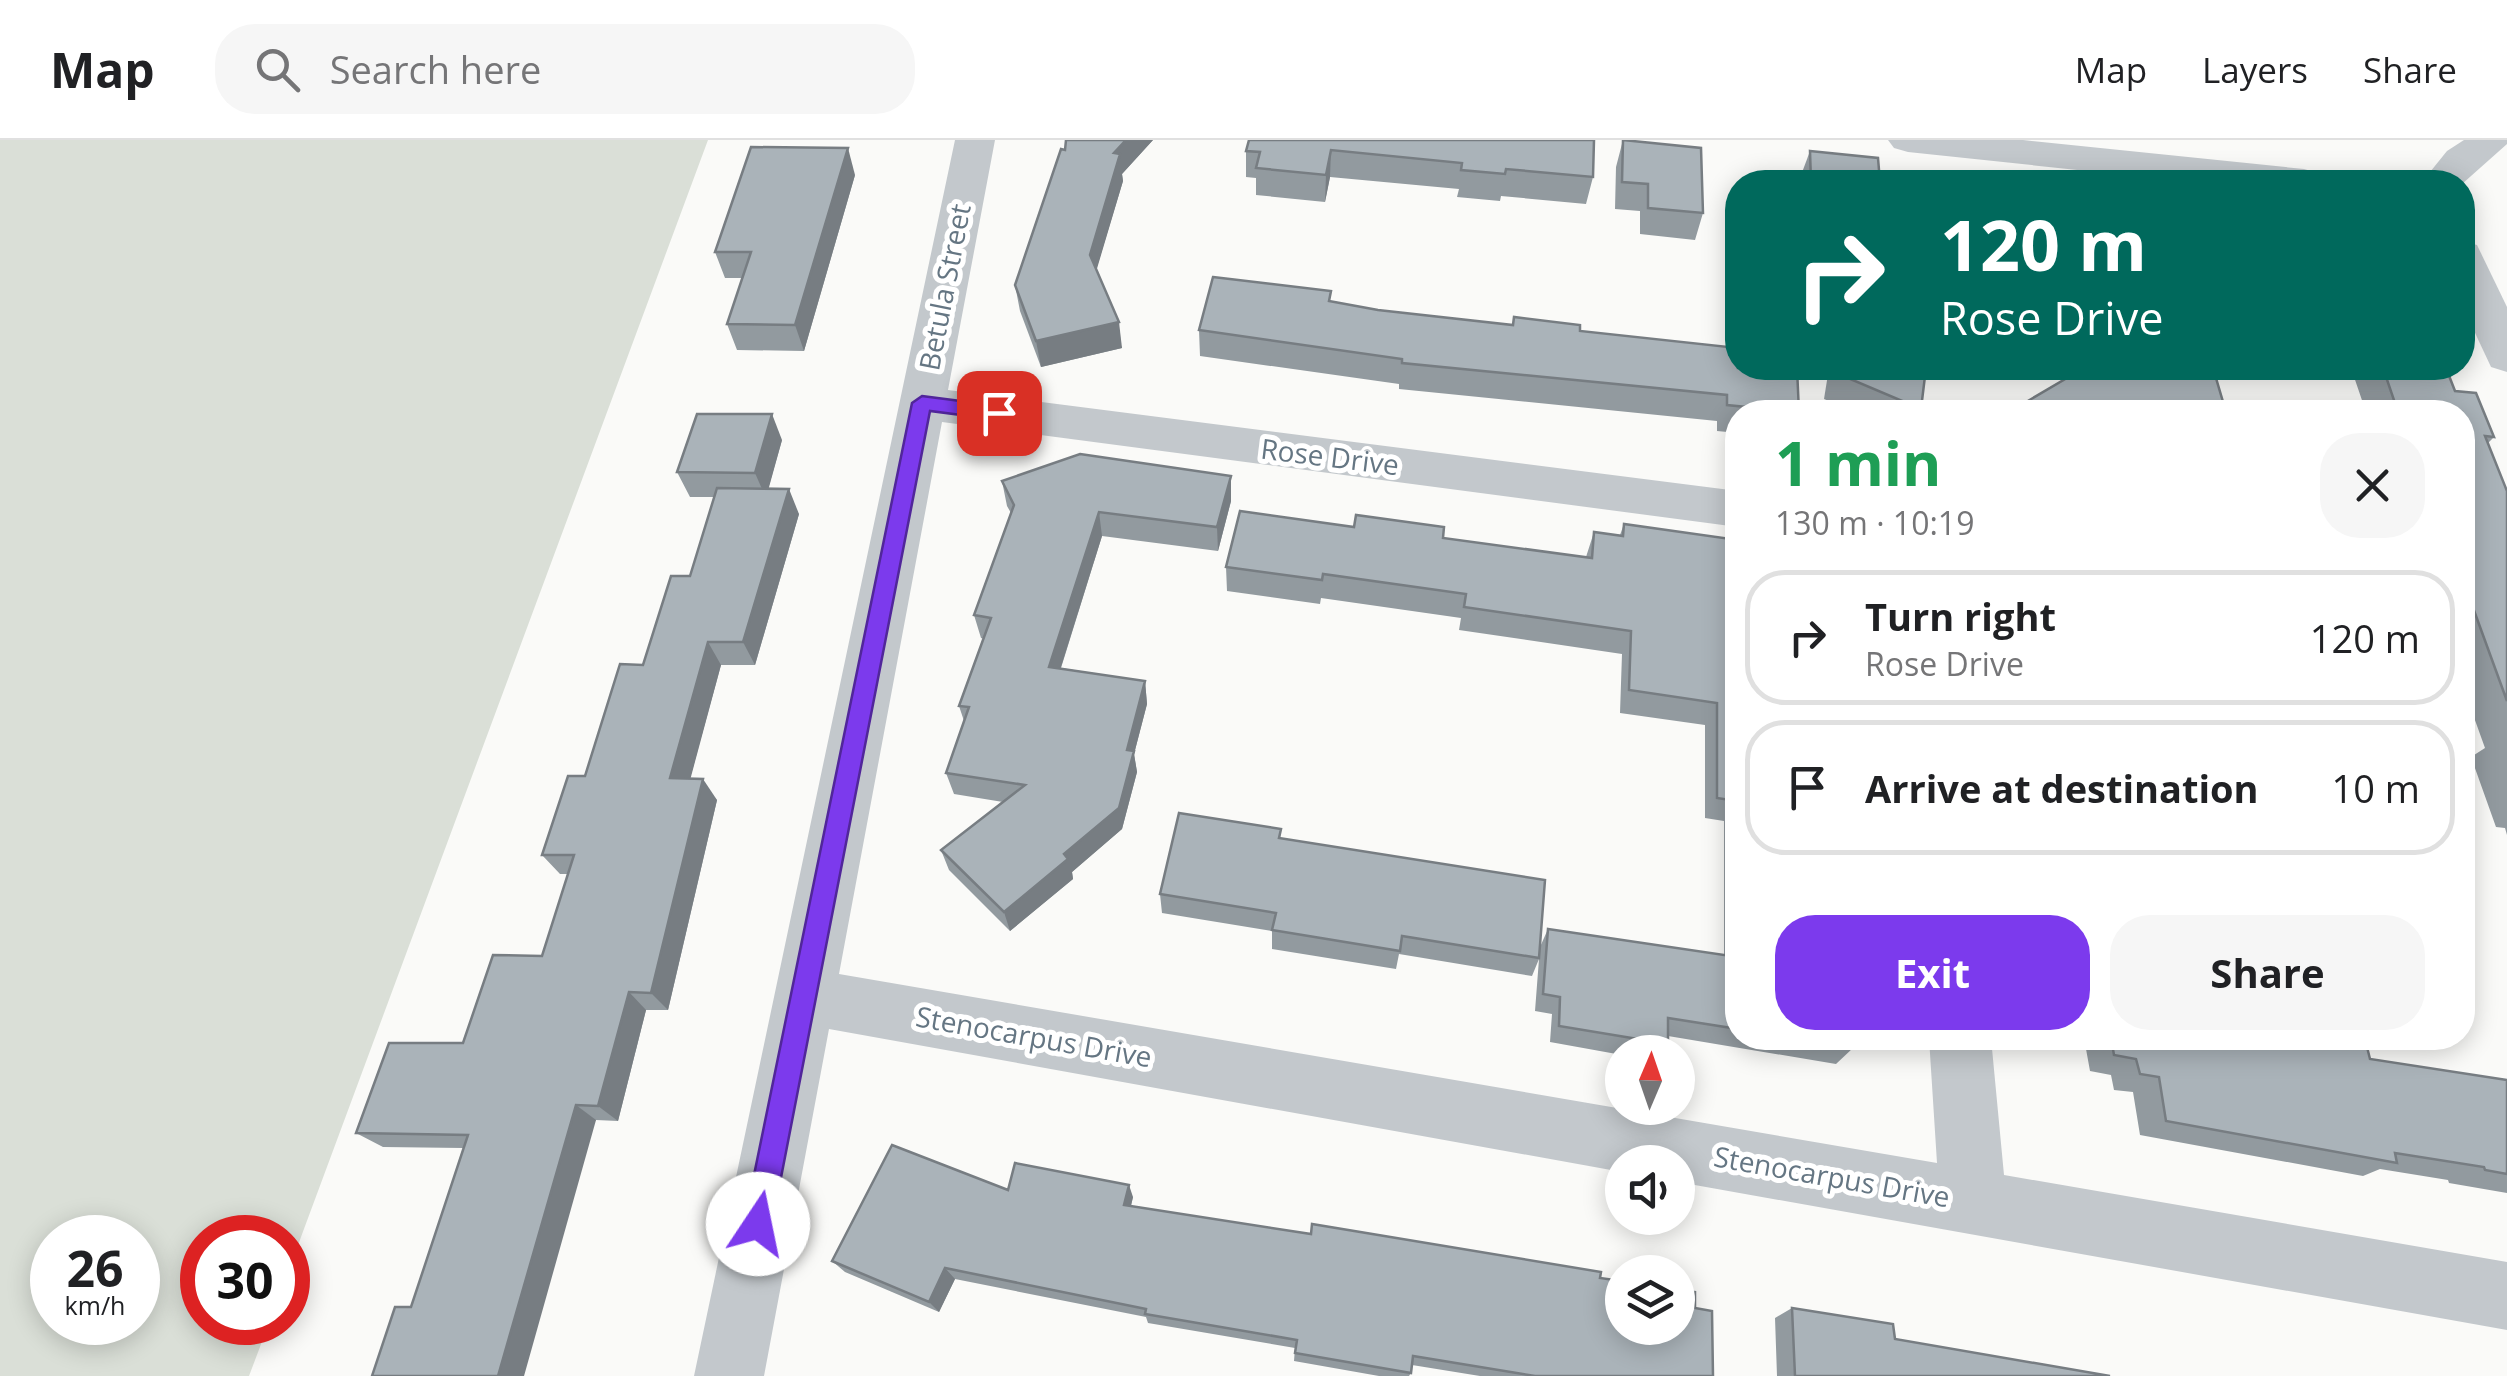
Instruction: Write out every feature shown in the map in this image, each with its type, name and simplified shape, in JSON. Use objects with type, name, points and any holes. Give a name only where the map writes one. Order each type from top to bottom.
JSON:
[{"type":"street","name":"Betula Street","points":[[729,1376],[974,140]]},
{"type":"street","points":[[1908,140],[2191,170]]},
{"type":"street","points":[[2452,170],[2490,140]]},
{"type":"street","points":[[2475,276],[2498,314],[2507,356]]},
{"type":"street","name":"Rose Drive","points":[[922,403],[1725,506]]},
{"type":"street","name":"Stenocarpus Drive","points":[[802,996],[2507,1296]]},
{"type":"street","points":[[1961,1050],[1973,1201]]},
{"type":"shaded area","points":[[0,140],[708,140],[309,1215],[180,1215],[180,1345],[261,1345],[249,1376],[0,1376]]},
{"type":"building","points":[[1066,140],[1126,140],[1114,153],[1120,154],[1090,255],[1119,322],[1036,341],[1015,285]]},
{"type":"building","points":[[1249,140],[1594,140],[1593,177],[1506,169],[1505,174],[1461,170],[1462,163],[1331,150],[1326,175],[1256,168],[1260,152],[1246,151]]},
{"type":"building","points":[[1623,140],[1701,148],[1703,213],[1648,208],[1648,184],[1622,182]]},
{"type":"building","points":[[751,147],[848,148],[795,325],[727,324],[751,252],[715,252]]},
{"type":"building","points":[[1810,151],[1878,158],[1879,170],[1811,170]]},
{"type":"building","points":[[1213,277],[1331,291],[1329,301],[1378,310],[1513,325],[1514,317],[1580,325],[1580,331],[1725,347],[1725,380],[1798,380],[1798,400],[1727,400],[1727,395],[1402,363],[1402,359],[1199,330]]},
{"type":"building","points":[[1853,380],[1925,380],[1922,400],[1900,400]]},
{"type":"building","points":[[2064,380],[2217,380],[2222,400],[2029,400]]},
{"type":"building","points":[[2387,380],[2451,380],[2455,391],[2476,393],[2494,437],[2485,436],[2507,491],[2507,701],[2475,613],[2475,400],[2394,400]]},
{"type":"building","points":[[697,414],[772,414],[755,473],[677,472]]},
{"type":"building","points":[[1080,454],[1231,476],[1217,527],[1099,512],[1049,667],[1145,681],[1127,750],[1134,751],[1119,808],[1064,854],[1068,859],[1004,912],[941,850],[1025,785],[946,773],[969,707],[959,706],[991,618],[974,615],[1014,505],[1002,481]]},
{"type":"building","points":[[717,488],[789,489],[743,642],[708,642],[670,778],[703,779],[651,993],[629,992],[598,1106],[576,1105],[498,1376],[372,1376],[395,1307],[411,1307],[468,1135],[356,1133],[389,1043],[463,1043],[493,955],[542,956],[574,855],[542,855],[568,776],[585,776],[620,664],[643,665],[671,576],[690,576]]},
{"type":"building","points":[[1240,511],[1354,527],[1356,515],[1444,527],[1443,538],[1592,558],[1594,532],[1623,536],[1624,524],[1725,538],[1725,799],[1717,798],[1717,703],[1629,690],[1631,631],[1464,607],[1466,594],[1323,574],[1322,580],[1226,567]]},
{"type":"building","points":[[1179,813],[1281,829],[1279,838],[1545,880],[1539,958],[1402,936],[1400,951],[1272,930],[1276,913],[1160,894]]},
{"type":"building","points":[[1548,929],[1725,955],[1725,1027],[1668,1018],[1668,1035],[1614,1035],[1559,1026],[1560,997],[1543,994]]},
{"type":"building","points":[[2113,1050],[2368,1050],[2370,1059],[2507,1080],[2507,1174],[2395,1153],[2397,1163],[2166,1121],[2159,1077],[2140,1074],[2136,1059],[2114,1055]]},
{"type":"building","points":[[892,1145],[1008,1190],[1015,1163],[1129,1185],[1124,1205],[1311,1234],[1312,1224],[1601,1272],[1600,1278],[1605,1279],[1605,1345],[1695,1345],[1695,1308],[1712,1311],[1713,1376],[1535,1376],[1413,1356],[1411,1373],[1295,1353],[1297,1340],[1145,1314],[1146,1309],[945,1268],[929,1302],[832,1261]]},
{"type":"building","points":[[1792,1308],[1893,1324],[1895,1339],[2110,1376],[1795,1376]]},
{"type":"route","points":[[758,1224],[922,403],[999,413]]}]
